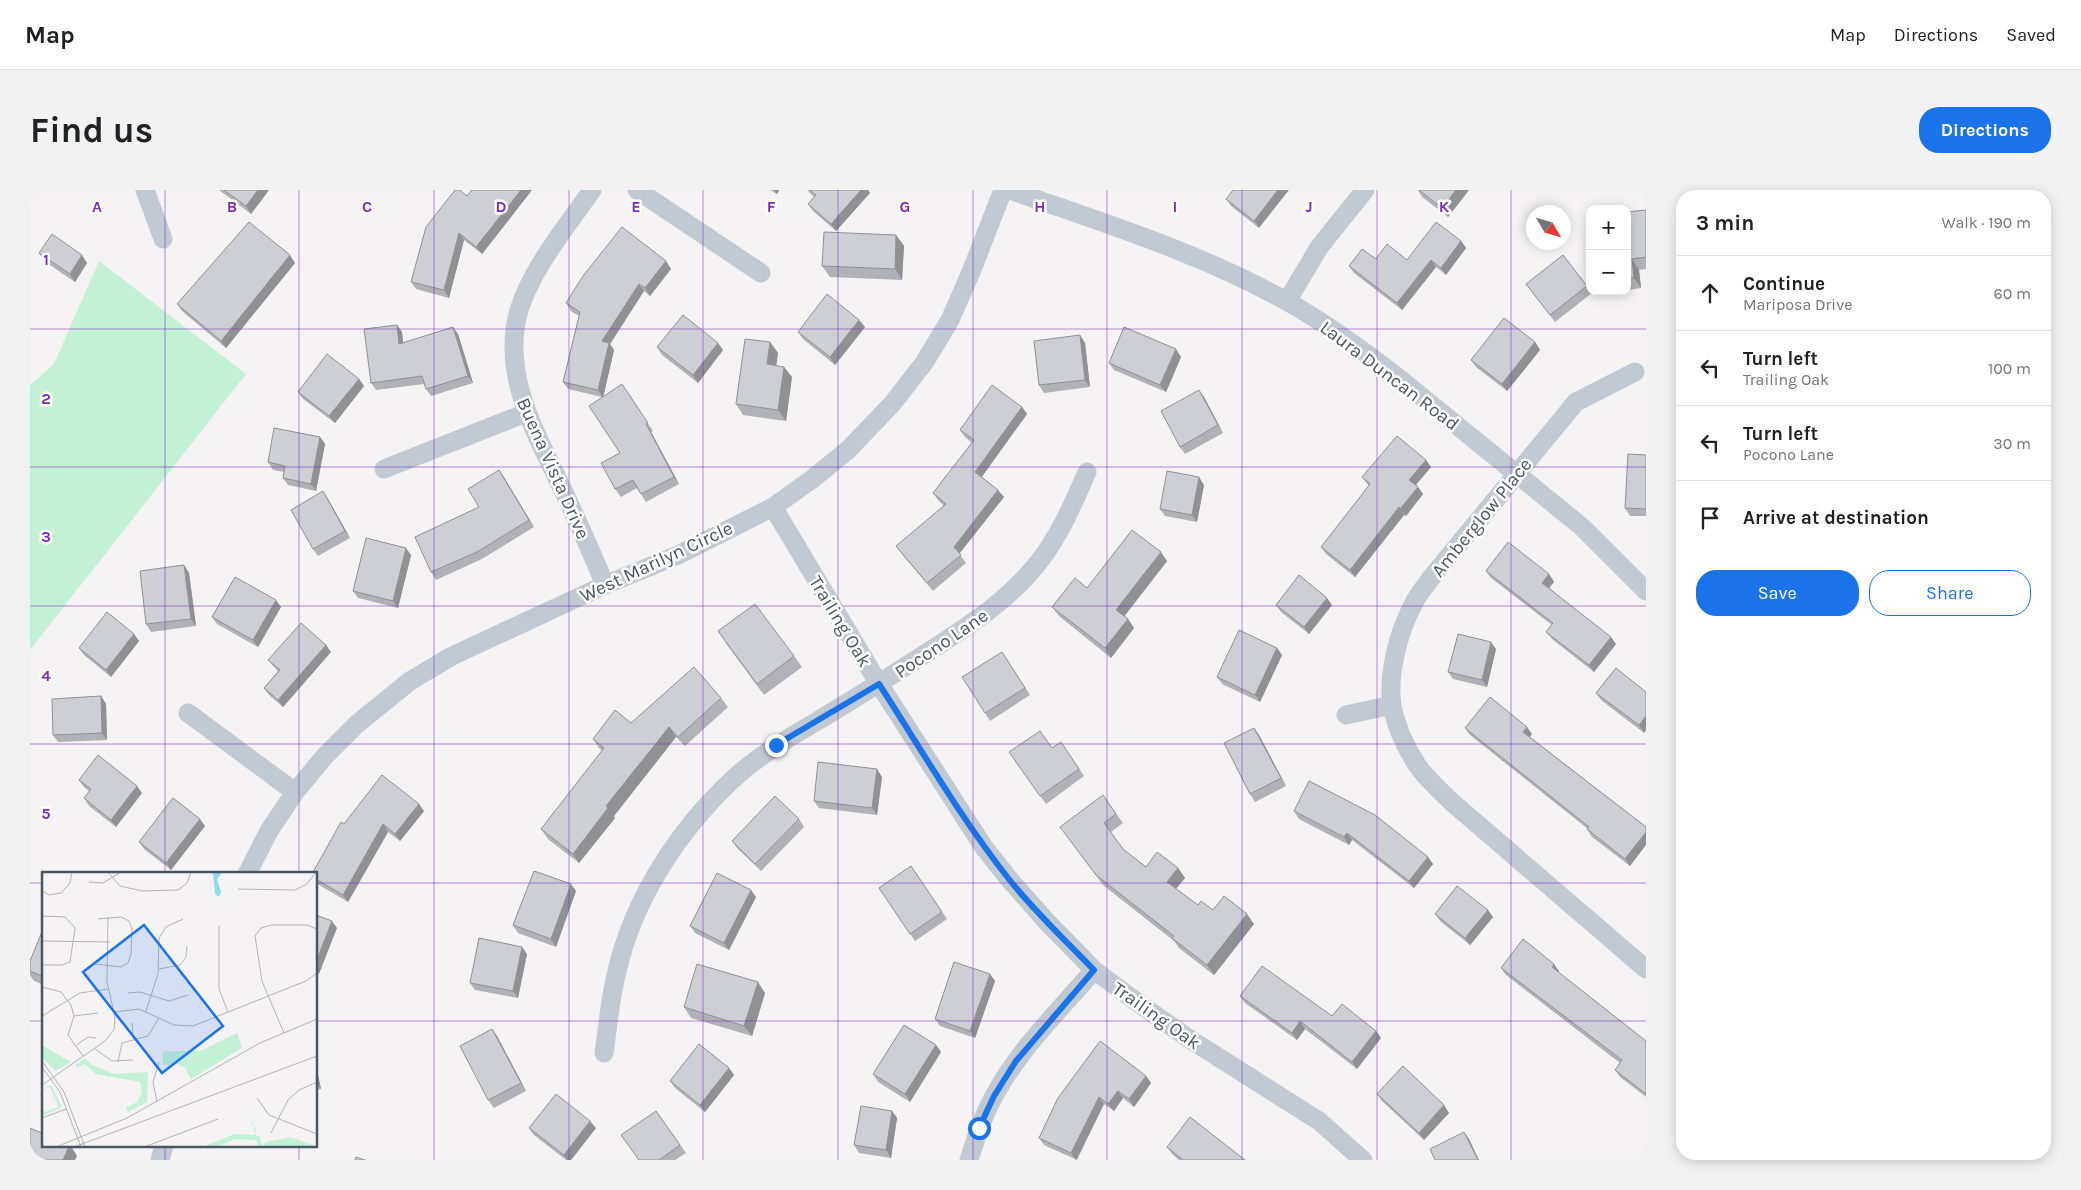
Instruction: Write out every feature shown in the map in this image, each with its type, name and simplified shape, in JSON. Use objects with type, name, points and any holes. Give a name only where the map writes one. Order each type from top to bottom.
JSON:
[{"type":"street","points":[[145,190],[163,239]]},
{"type":"street","name":"Buena Vista Drive","points":[[592,190],[528,288],[514,333],[514,353],[516,374],[526,413],[605,585]]},
{"type":"street","points":[[637,190],[761,274]]},
{"type":"street","name":"West Marilyn Circle","points":[[248,872],[269,831],[295,792],[325,756],[357,724],[410,681],[452,656],[605,585],[678,555],[773,507],[848,450],[892,404],[924,363],[950,320],[972,272],[1003,190]]},
{"type":"street","name":"Laura Duncan Road","points":[[1010,190],[1173,249],[1287,301],[1364,351],[1582,527],[1646,591]]},
{"type":"street","points":[[1287,301],[1320,246],[1365,190]]},
{"type":"street","name":"Amberglow Place","points":[[1635,372],[1576,402],[1431,578],[1414,602],[1399,638],[1392,672],[1392,705],[1400,733],[1418,765],[1436,786],[1454,804],[1646,969]]},
{"type":"street","points":[[384,470],[526,413]]},
{"type":"street","name":"Pocono Lane","points":[[604,1053],[617,970],[630,928],[647,891],[671,850],[698,814],[733,779],[776,745],[879,684],[980,618],[1010,593],[1038,563],[1056,536],[1069,513],[1087,472]]},
{"type":"street","name":"Trailing Oak","points":[[773,507],[879,684],[988,852],[1047,922],[1094,970],[1188,1038],[1319,1121],[1363,1160]]},
{"type":"street","points":[[1346,715],[1392,705]]},
{"type":"street","points":[[188,713],[295,792]]},
{"type":"street","points":[[969,1160],[979,1128],[994,1096],[1016,1061],[1094,970]]},
{"type":"green space","points":[[99,261],[246,374],[30,650],[30,385],[54,364]]},
{"type":"building","points":[[224,190],[258,190],[246,206]]},
{"type":"building","points":[[455,190],[460,190],[467,196],[472,190],[521,190],[476,247],[459,233],[444,290],[411,282],[426,227]]},
{"type":"building","points":[[810,190],[861,190],[831,224],[808,204],[816,195]]},
{"type":"building","points":[[1233,190],[1278,190],[1254,221],[1226,199]]},
{"type":"building","points":[[1419,190],[1456,190],[1442,208]]},
{"type":"building","points":[[1646,210],[1646,257],[1632,259],[1634,278],[1631,278],[1631,212]]},
{"type":"building","points":[[249,222],[290,255],[221,341],[177,304]]},
{"type":"building","points":[[1436,222],[1461,241],[1441,268],[1431,260],[1397,303],[1349,266],[1362,249],[1376,259],[1387,244],[1407,260]]},
{"type":"building","points":[[622,227],[666,261],[645,288],[639,284],[602,341],[609,343],[598,390],[563,382],[580,312],[566,303],[583,276]]},
{"type":"building","points":[[824,232],[896,235],[895,269],[822,266]]},
{"type":"building","points":[[52,234],[82,255],[70,274],[39,253]]},
{"type":"building","points":[[1563,255],[1586,287],[1550,315],[1526,284]]},
{"type":"building","points":[[827,294],[859,320],[830,357],[798,332]]},
{"type":"building","points":[[683,315],[718,343],[693,375],[657,347]]},
{"type":"building","points":[[1504,318],[1535,342],[1502,384],[1471,360]]},
{"type":"building","points":[[397,325],[399,344],[453,327],[468,376],[426,389],[422,376],[371,383],[364,329]]},
{"type":"building","points":[[1124,327],[1176,349],[1160,385],[1109,363]]},
{"type":"building","points":[[1080,335],[1085,380],[1039,385],[1034,341]]},
{"type":"building","points":[[745,339],[770,342],[767,364],[784,367],[778,410],[736,404]]},
{"type":"building","points":[[327,354],[359,379],[329,416],[298,392]]},
{"type":"building","points":[[622,384],[648,423],[646,424],[674,477],[641,494],[633,480],[615,489],[601,463],[620,453],[589,406]]},
{"type":"building","points":[[992,385],[1022,407],[975,472],[998,490],[954,547],[961,555],[927,583],[896,546],[946,504],[933,493],[974,440],[960,430]]},
{"type":"building","points":[[1199,390],[1218,425],[1180,447],[1161,411]]},
{"type":"building","points":[[274,428],[320,437],[311,484],[283,478],[285,466],[268,462]]},
{"type":"building","points":[[1397,436],[1426,460],[1409,480],[1418,487],[1400,509],[1399,507],[1350,570],[1321,547],[1370,484],[1362,477]]},
{"type":"building","points":[[1628,454],[1646,455],[1646,509],[1625,508]]},
{"type":"building","points":[[499,470],[529,520],[477,552],[431,572],[415,537],[479,507],[468,489]]},
{"type":"building","points":[[1167,471],[1199,477],[1192,515],[1160,509]]},
{"type":"building","points":[[323,491],[345,531],[313,549],[291,510]]},
{"type":"building","points":[[1132,530],[1161,552],[1116,610],[1128,619],[1105,648],[1052,607],[1075,578],[1087,588]]},
{"type":"building","points":[[366,538],[406,548],[393,601],[353,591]]},
{"type":"building","points":[[1508,542],[1549,574],[1542,583],[1611,637],[1589,665],[1546,632],[1553,623],[1486,571]]},
{"type":"building","points":[[184,565],[191,619],[146,624],[140,571]]},
{"type":"building","points":[[1299,575],[1327,598],[1304,627],[1276,605]]},
{"type":"building","points":[[235,577],[276,600],[253,640],[212,617]]},
{"type":"building","points":[[755,604],[794,656],[757,684],[718,631]]},
{"type":"building","points":[[107,612],[134,634],[106,670],[79,648]]},
{"type":"building","points":[[301,623],[326,645],[278,700],[264,688],[280,670],[268,660]]},
{"type":"building","points":[[1239,630],[1277,648],[1255,695],[1217,677]]},
{"type":"building","points":[[1458,634],[1491,642],[1482,680],[1448,672]]},
{"type":"building","points":[[1002,652],[1025,688],[985,713],[962,677]]},
{"type":"building","points":[[694,667],[721,698],[678,737],[669,727],[606,806],[608,808],[573,854],[541,829],[604,748],[593,739],[615,710],[631,723]]},
{"type":"building","points":[[1616,668],[1646,692],[1646,716],[1639,725],[1596,693]]},
{"type":"building","points":[[101,696],[102,733],[53,735],[52,699]]},
{"type":"building","points":[[1490,697],[1527,727],[1523,732],[1646,827],[1646,832],[1625,859],[1587,829],[1589,827],[1465,728]]},
{"type":"building","points":[[1254,728],[1281,778],[1250,794],[1224,743]]},
{"type":"building","points":[[1040,731],[1052,748],[1061,742],[1079,769],[1040,796],[1009,752]]},
{"type":"building","points":[[98,755],[137,786],[111,820],[84,798],[91,789],[79,780]]},
{"type":"building","points":[[818,762],[877,769],[872,808],[814,801]]},
{"type":"building","points":[[382,775],[419,804],[395,834],[383,824],[343,895],[318,880],[318,872],[313,872],[341,822],[344,824]]},
{"type":"building","points":[[1309,781],[1375,815],[1428,857],[1409,881],[1347,833],[1344,837],[1294,811]]},
{"type":"building","points":[[1103,795],[1116,814],[1104,823],[1123,849],[1146,867],[1157,852],[1178,868],[1167,882],[1198,905],[1201,901],[1213,910],[1224,896],[1247,914],[1207,965],[1172,938],[1174,936],[1096,875],[1060,827]]},
{"type":"building","points":[[775,796],[799,819],[755,864],[732,841]]},
{"type":"building","points":[[173,798],[200,819],[166,863],[139,842]]},
{"type":"building","points":[[911,866],[942,912],[910,934],[879,888]]},
{"type":"building","points":[[534,871],[571,884],[551,939],[513,925]]},
{"type":"building","points":[[717,873],[751,890],[724,943],[690,926]]},
{"type":"building","points":[[1457,886],[1488,910],[1465,938],[1435,914]]},
{"type":"building","points":[[318,916],[332,921],[318,957]]},
{"type":"building","points":[[42,932],[42,976],[30,971],[30,961]]},
{"type":"building","points":[[479,938],[522,947],[513,991],[470,983]]},
{"type":"building","points":[[1523,939],[1554,964],[1552,967],[1646,1041],[1646,1094],[1615,1070],[1622,1060],[1501,968]]},
{"type":"building","points":[[954,962],[990,974],[970,1031],[935,1019]]},
{"type":"building","points":[[697,964],[758,982],[744,1026],[684,1007]]},
{"type":"building","points":[[1262,966],[1332,1016],[1342,1004],[1376,1031],[1352,1062],[1300,1021],[1292,1033],[1240,996]]},
{"type":"building","points":[[904,1025],[936,1045],[905,1094],[873,1074]]},
{"type":"building","points":[[492,1029],[521,1083],[488,1100],[460,1046]]},
{"type":"building","points":[[1100,1041],[1146,1076],[1129,1099],[1118,1091],[1108,1104],[1099,1097],[1071,1153],[1039,1138],[1058,1098]]},
{"type":"building","points":[[699,1044],[729,1068],[700,1105],[670,1081]]},
{"type":"building","points":[[1403,1066],[1444,1105],[1419,1133],[1377,1094]]},
{"type":"building","points":[[556,1094],[590,1121],[564,1155],[529,1128]]},
{"type":"building","points":[[861,1106],[892,1111],[886,1150],[854,1145]]},
{"type":"building","points":[[656,1111],[680,1145],[659,1160],[639,1160],[621,1135]]},
{"type":"building","points":[[1190,1117],[1245,1160],[1183,1160],[1167,1147]]},
{"type":"building","points":[[30,1128],[42,1133],[42,1148],[68,1148],[63,1160],[30,1160]]},
{"type":"building","points":[[1464,1132],[1478,1160],[1435,1160],[1430,1149]]},
{"type":"route","points":[[776,745],[879,684],[983,846],[1047,922],[1094,970],[1016,1061],[994,1096],[979,1128]]}]
